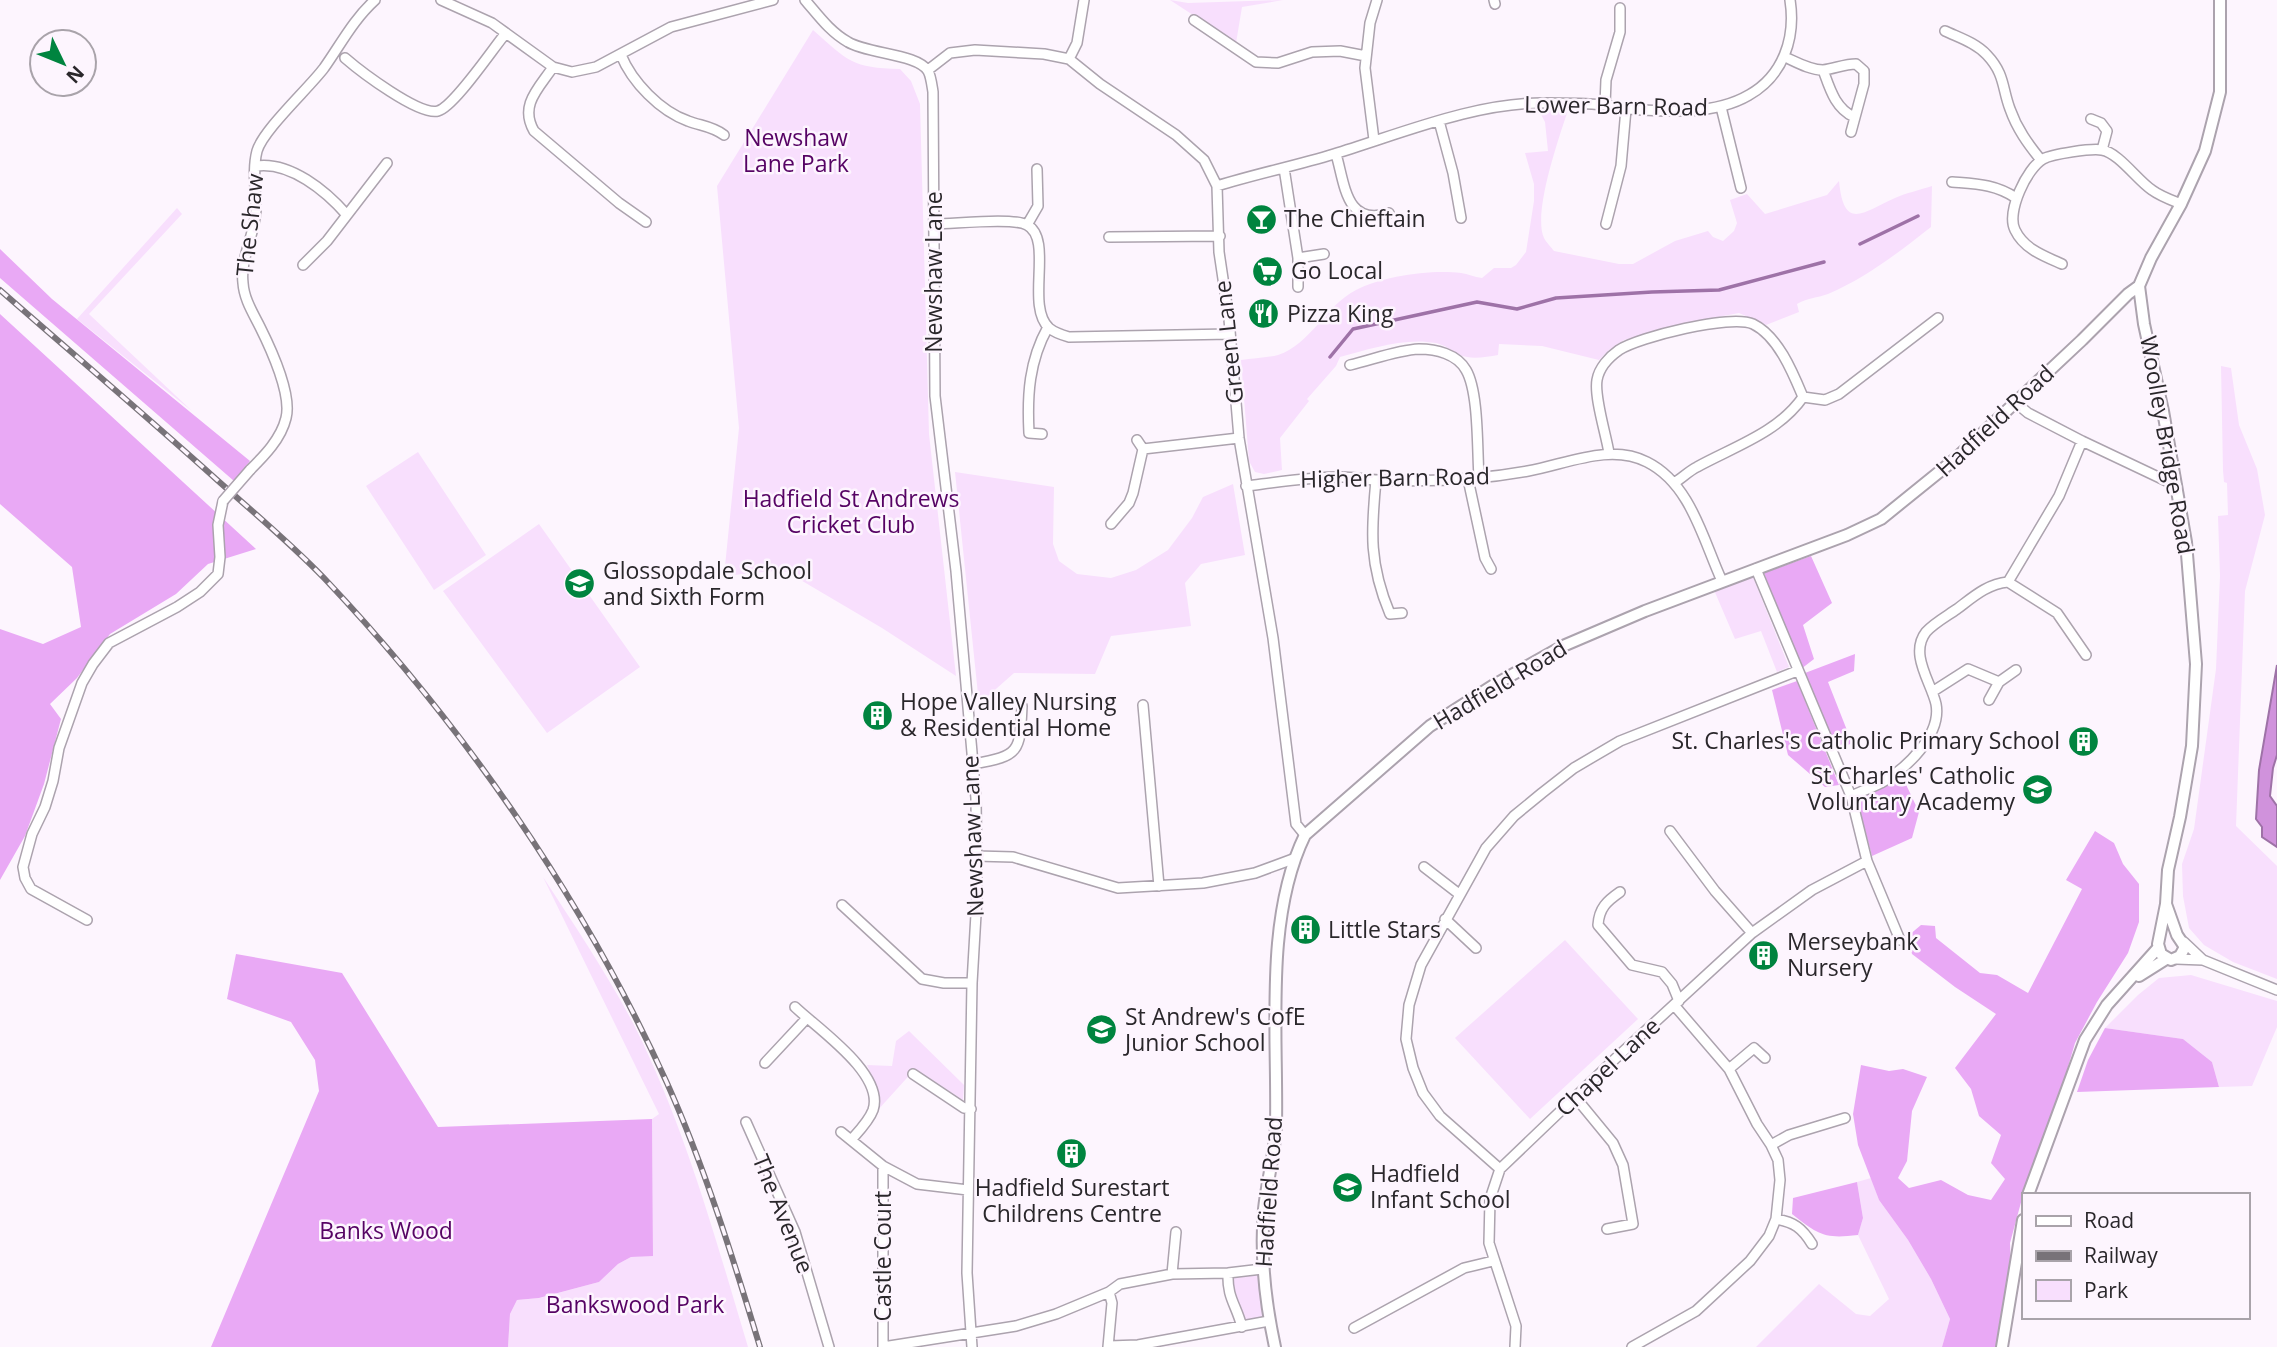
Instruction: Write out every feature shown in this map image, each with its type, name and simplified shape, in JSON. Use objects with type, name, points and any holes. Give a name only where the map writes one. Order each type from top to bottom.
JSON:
[{"type":"street","name":"The Shaw","points":[[87,920],[32,889],[25,878],[23,867],[32,834],[45,807],[60,748],[82,683],[93,664],[109,643],[160,618],[192,597],[218,575],[218,525],[223,501],[266,454],[283,429],[288,405],[272,352],[246,298],[243,282],[256,211],[257,151],[324,68],[360,14],[375,0]]},
{"type":"street","points":[[441,0],[492,23],[553,67],[572,72],[621,55],[671,27],[774,0]]},
{"type":"street","points":[[805,0],[829,28],[848,43],[872,52],[917,61],[928,70]]},
{"type":"street","points":[[1069,59],[1077,43],[1084,0]]},
{"type":"street","points":[[1374,140],[1366,56],[1370,23],[1377,0]]},
{"type":"street","name":"Lower Barn Road","points":[[1217,186],[1336,154],[1439,121],[1502,106],[1543,103],[1664,111],[1721,107],[1751,94],[1772,78],[1785,57],[1791,33],[1790,0]]},
{"type":"street","points":[[2139,286],[2205,150],[2220,92],[2220,0]]},
{"type":"street","points":[[1605,105],[1606,80],[1620,32],[1620,8]]},
{"type":"street","points":[[1194,20],[1256,62],[1278,62],[1312,52],[1340,51],[1366,56]]},
{"type":"street","points":[[1945,32],[1970,41],[1987,55],[2003,77],[2008,106],[2024,139],[2041,160]]},
{"type":"street","points":[[345,58],[363,74],[402,98],[436,112],[442,110],[456,95],[506,33]]},
{"type":"street","name":"Green Lane","points":[[928,70],[950,53],[975,50],[1044,54],[1069,59],[1100,84],[1176,135],[1203,160],[1217,186],[1219,252],[1230,334],[1238,438],[1271,626],[1296,824],[1305,835]]},
{"type":"street","points":[[621,55],[625,66],[641,86],[670,111],[684,120],[712,126],[724,135]]},
{"type":"street","points":[[1785,57],[1823,70],[1843,64],[1856,64],[1864,71],[1864,84],[1851,132]]},
{"type":"street","points":[[553,67],[529,104],[527,116],[534,131],[646,222]]},
{"type":"street","name":"Newshaw Lane","points":[[928,70],[933,92],[935,396],[956,571],[976,798],[977,897],[972,983],[967,1273],[972,1347]]},
{"type":"street","points":[[1823,70],[1834,100],[1845,113],[1854,117]]},
{"type":"street","points":[[1721,107],[1741,188]]},
{"type":"street","points":[[1606,224],[1621,166],[1626,109]]},
{"type":"street","points":[[2091,120],[2101,123],[2107,131],[2102,150]]},
{"type":"street","points":[[1439,121],[1453,173],[1461,218]]},
{"type":"street","points":[[2062,264],[2037,253],[2022,241],[2014,228],[2012,213],[2016,198],[2041,160],[2060,153],[2102,150],[2123,163],[2154,192],[2181,204]]},
{"type":"street","points":[[1336,154],[1352,206],[1359,214],[1377,217],[1389,213]]},
{"type":"street","points":[[303,265],[327,241],[387,163]]},
{"type":"street","points":[[256,166],[279,168],[301,177],[322,191],[347,215]]},
{"type":"street","points":[[1284,168],[1298,258],[1298,287]]},
{"type":"street","points":[[1027,225],[1038,206],[1037,169]]},
{"type":"street","points":[[1952,182],[2002,188],[2016,198]]},
{"type":"street","points":[[935,224],[1015,221],[1027,225],[1036,236],[1039,254],[1038,297],[1041,317],[1056,333],[1069,337],[1230,334]]},
{"type":"street","points":[[1109,237],[1220,236]]},
{"type":"street","points":[[1298,258],[1324,254]]},
{"type":"street","name":"Hadfield Road","points":[[1275,1347],[1262,1269],[1264,1210],[1276,1127],[1278,942],[1293,859],[1305,835],[1430,726],[1494,685],[1563,646],[1881,519],[1912,496],[2016,403],[2139,286]]},
{"type":"street","name":"Woolley Bridge Road","points":[[2139,286],[2186,542],[2196,664],[2192,746],[2168,870],[2166,904],[2159,944]]},
{"type":"street","points":[[1803,397],[1825,400],[1839,394],[1938,318]]},
{"type":"street","points":[[1609,453],[1597,380],[1608,359],[1616,352],[1644,340],[1707,324],[1730,321],[1751,323],[1773,342],[1803,397]]},
{"type":"street","points":[[1042,433],[1029,433],[1027,402],[1032,366],[1038,345],[1048,327]]},
{"type":"street","points":[[1350,365],[1417,349],[1436,351],[1460,362],[1467,371],[1473,391],[1479,477]]},
{"type":"street","points":[[1674,483],[1693,469],[1766,431],[1790,413],[1803,397]]},
{"type":"street","points":[[2016,403],[2028,413],[2082,442],[2177,486]]},
{"type":"street","points":[[1143,449],[1238,438]]},
{"type":"street","points":[[1111,524],[1129,503],[1133,493],[1143,449],[1138,440]]},
{"type":"street","points":[[2008,582],[2059,496],[2082,442]]},
{"type":"street","name":"Higher Barn Road","points":[[1246,486],[1343,477],[1376,480],[1468,478],[1541,469],[1609,453],[1631,456],[1648,462],[1674,483],[1686,500],[1723,581]]},
{"type":"street","points":[[1468,478],[1485,558],[1491,569]]},
{"type":"street","points":[[1376,480],[1371,529],[1373,563],[1390,614],[1402,613]]},
{"type":"street","points":[[1756,569],[1851,796],[1867,861],[1900,940]]},
{"type":"street","points":[[1851,796],[1881,783],[1929,740],[1936,724],[1936,704],[1922,663],[1920,648],[1926,633],[1993,584],[2008,582],[2053,610],[2086,655]]},
{"type":"street","points":[[1931,692],[1968,669],[1999,682]]},
{"type":"street","points":[[1989,700],[1999,682],[2016,670]]},
{"type":"street","points":[[1500,1169],[1440,1116],[1423,1093],[1406,1039],[1409,1005],[1421,965],[1486,848],[1514,816],[1574,768],[1620,741],[1797,671]]},
{"type":"street","points":[[1143,705],[1159,886]]},
{"type":"street","points":[[973,764],[1009,756],[1016,748],[1021,736],[1022,706]]},
{"type":"street","points":[[1670,831],[1715,891],[1752,933]]},
{"type":"street","points":[[976,856],[1013,857],[1118,888],[1203,883],[1255,873],[1293,859]]},
{"type":"street","name":"Chapel Lane","points":[[1515,1347],[1516,1326],[1493,1261],[1488,1223],[1490,1199],[1500,1169],[1752,933],[1812,890],[1867,861]]},
{"type":"street","points":[[1424,867],[1459,894]]},
{"type":"street","points":[[1620,892],[1605,903],[1598,925],[1632,965],[1662,972],[1672,984],[1677,1003],[1729,1069],[1771,1145],[1778,1160],[1780,1180],[1776,1219],[1769,1236],[1751,1261],[1696,1311],[1632,1347]]},
{"type":"street","name":"Woolley Bridge Road","points":[[2166,904],[2181,938]]},
{"type":"street","points":[[842,905],[922,979],[944,983],[972,983]]},
{"type":"street","points":[[1445,919],[1476,948]]},
{"type":"street","points":[[2029,1193],[2085,1040],[2107,1005],[2130,981],[2166,934],[2181,938],[2203,960]]},
{"type":"street","points":[[2130,981],[2183,953],[2181,938]]},
{"type":"street","points":[[2159,944],[2171,959],[2203,960],[2277,990]]},
{"type":"street","points":[[795,1007],[858,1065],[873,1086],[873,1111],[851,1140]]},
{"type":"street","points":[[765,1063],[807,1018]]},
{"type":"street","points":[[1729,1069],[1754,1048],[1765,1058]]},
{"type":"street","points":[[913,1074],[964,1108],[971,1109]]},
{"type":"street","points":[[1576,1098],[1614,1143],[1623,1165],[1633,1224],[1607,1228]]},
{"type":"street","points":[[1771,1145],[1789,1135],[1845,1118]]},
{"type":"street","name":"The Avenue","points":[[746,1122],[795,1232],[829,1347]]},
{"type":"street","points":[[841,1132],[883,1166],[917,1184],[968,1189]]},
{"type":"street","name":"Castle Court","points":[[883,1166],[883,1347]]},
{"type":"street","points":[[1776,1219],[1791,1221],[1804,1231],[1812,1244]]},
{"type":"street","points":[[2002,1347],[2022,1226]]},
{"type":"street","points":[[1172,1274],[1176,1232]]},
{"type":"street","points":[[1354,1328],[1464,1268],[1493,1261]]},
{"type":"street","points":[[883,1347],[1016,1326],[1056,1314],[1109,1292],[1120,1284],[1172,1274],[1228,1273],[1262,1269]]},
{"type":"street","points":[[1228,1273],[1230,1299],[1242,1327]]},
{"type":"street","points":[[1109,1292],[1112,1303],[1109,1346],[1138,1345],[1269,1321]]},
{"type":"green space","points":[[1170,0],[1188,3],[1283,0],[1242,7],[1236,43]]},
{"type":"green space","points":[[813,30],[852,61],[871,67],[900,69],[911,81],[920,104],[929,434],[956,676],[787,572],[724,576],[739,428],[717,186]]},
{"type":"green space","points":[[1535,103],[1570,104],[1549,172],[1542,210],[1541,226],[1544,238],[1554,251],[1619,264],[1633,264],[1675,241],[1708,231],[1713,237],[1723,241],[1734,231],[1737,223],[1730,200],[1747,194],[1765,214],[1827,195],[1839,181],[1845,207],[1857,214],[1899,196],[1932,186],[1931,227],[1856,280],[1828,294],[1797,304],[1799,312],[1766,325],[1739,313],[1681,324],[1624,340],[1599,360],[1542,346],[1499,344],[1498,355],[1469,357],[1439,344],[1424,342],[1387,345],[1340,357],[1336,366],[1307,399],[1309,401],[1280,438],[1282,470],[1264,474],[1255,472],[1249,461],[1241,360],[1278,355],[1290,350],[1309,334],[1335,305],[1367,285],[1393,277],[1436,272],[1461,273],[1482,278],[1494,268],[1511,268],[1526,252],[1534,184],[1525,153],[1548,151],[1545,122]]},
{"type":"green space","points":[[177,208],[182,214],[89,314],[192,411],[77,319]]},
{"type":"green space","points":[[0,249],[52,299],[250,461],[234,481],[0,278]]},
{"type":"green space","points":[[0,314],[256,549],[208,564],[176,594],[110,634],[77,678],[50,704],[61,719],[44,784],[25,836],[0,880],[0,629],[43,644],[81,627],[72,567],[0,504]]},
{"type":"green space","points":[[2221,366],[2231,368],[2239,425],[2257,469],[2265,515],[2245,591],[2236,826],[2277,866],[2277,979],[2233,962],[2204,945],[2189,928],[2183,896],[2182,864],[2194,829],[2216,669],[2220,576],[2218,516],[2228,515],[2227,483],[2224,482],[2223,470]]},
{"type":"green space","points":[[418,452],[486,555],[434,590],[366,486]]},
{"type":"green space","points":[[955,472],[1054,487],[1053,544],[1059,561],[1077,574],[1111,578],[1136,570],[1168,550],[1192,518],[1203,497],[1233,484],[1245,555],[1201,564],[1185,583],[1191,626],[1111,636],[1095,674],[1014,673],[979,704]]},
{"type":"green space","points":[[539,524],[640,667],[547,733],[443,591]]},
{"type":"green space","points":[[1811,556],[1832,603],[1803,625],[1814,659],[1801,669],[1764,573]]},
{"type":"green space","points":[[1753,577],[1789,667],[1777,672],[1761,631],[1735,639],[1714,590]]},
{"type":"green space","points":[[1855,654],[1854,671],[1828,682],[1852,743],[1836,751],[1805,673]]},
{"type":"green space","points":[[1797,681],[1839,785],[1825,787],[1788,755],[1772,690]]},
{"type":"green space","points":[[1902,776],[1919,812],[1912,838],[1872,856],[1857,800]]},
{"type":"green space","points":[[2095,831],[2114,843],[2123,864],[2139,884],[2139,922],[2128,953],[2075,1043],[2050,1129],[2022,1193],[2010,1243],[2012,1305],[1998,1347],[1942,1347],[1950,1319],[1908,1240],[1879,1200],[1858,1145],[1853,1114],[1861,1065],[1889,1071],[1903,1069],[1927,1077],[1912,1111],[1907,1161],[1898,1178],[1909,1188],[1941,1180],[1968,1195],[1991,1200],[2005,1179],[1991,1163],[2001,1135],[1979,1116],[1971,1089],[1955,1068],[1996,1014],[1912,954],[1908,936],[1921,925],[1935,926],[1936,938],[1980,973],[1997,975],[2028,993],[2082,889],[2066,880]]},
{"type":"green space","name":"Bankswood Park","points":[[543,877],[614,989],[653,1065],[698,1184],[748,1347],[508,1347],[510,1314],[517,1300],[540,1298],[599,1282],[618,1264],[631,1257],[653,1255],[652,1119],[659,1114]]},
{"type":"green space","points":[[1565,940],[1638,1019],[1530,1119],[1455,1038]]},
{"type":"green space","name":"Banks Wood","points":[[236,954],[342,973],[438,1127],[652,1119],[653,1256],[631,1257],[618,1264],[599,1282],[539,1298],[517,1300],[510,1314],[508,1347],[211,1347],[319,1091],[315,1060],[291,1022],[227,999]]},
{"type":"green space","points":[[2191,975],[2277,1001],[2277,1027],[2252,1086],[2219,1087],[2212,1062],[2183,1039],[2105,1028],[2159,978]]},
{"type":"green space","points":[[2105,1028],[2183,1039],[2212,1062],[2219,1087],[2077,1092],[2088,1060]]},
{"type":"green space","points":[[909,1031],[964,1085],[963,1100],[915,1069],[877,1111],[878,1092],[867,1065],[892,1066],[896,1041]]},
{"type":"green space","points":[[1871,1178],[1879,1200],[1908,1240],[1950,1319],[1942,1347],[1756,1347],[1819,1284],[1856,1314],[1870,1316],[1889,1299],[1858,1235],[1863,1218],[1857,1182]]},
{"type":"green space","points":[[1857,1182],[1863,1218],[1858,1235],[1822,1234],[1792,1214],[1793,1198]]},
{"type":"green space","points":[[1260,1272],[1266,1318],[1245,1323],[1234,1300],[1231,1277]]},
{"type":"shaded area","points":[[2277,665],[2277,755],[2270,796],[2277,806],[2277,847],[2262,837],[2262,827],[2256,819],[2259,770]]},
{"type":"waterway","points":[[1860,244],[1918,216]]},
{"type":"waterway","points":[[1330,357],[1353,329],[1477,302],[1517,309],[1556,298],[1719,290],[1824,262]]},
{"type":"railway","points":[[0,290],[311,565],[425,693],[472,754],[558,881],[634,1014],[694,1148],[760,1347]]},
{"type":"place","name":"The Chieftain","points":[[1261,219]]},
{"type":"place","name":"Go Local","points":[[1268,271]]},
{"type":"place","name":"Pizza King","points":[[1264,314]]},
{"type":"place","name":"Glossopdale School and Sixth Form","points":[[580,584]]},
{"type":"place","name":"Hope Valley Nursing & Residential Home","points":[[877,715]]},
{"type":"place","name":"St. Charles's Catholic Primary School","points":[[2083,741]]},
{"type":"place","name":"St Charles' Catholic Voluntary Academy","points":[[2038,789]]},
{"type":"place","name":"Little Stars","points":[[1305,930]]},
{"type":"place","name":"Merseybank Nursery","points":[[1764,955]]},
{"type":"place","name":"St Andrew's CofE Junior School","points":[[1102,1030]]},
{"type":"place","name":"Hadfield Surestart Childrens Centre","points":[[1072,1154]]},
{"type":"place","name":"Hadfield Infant School","points":[[1347,1187]]},
{"type":"park label","name":"Newshaw Lane Park","points":[[796,151]]},
{"type":"park label","name":"Hadfield St Andrews Cricket Club","points":[[851,512]]}]
